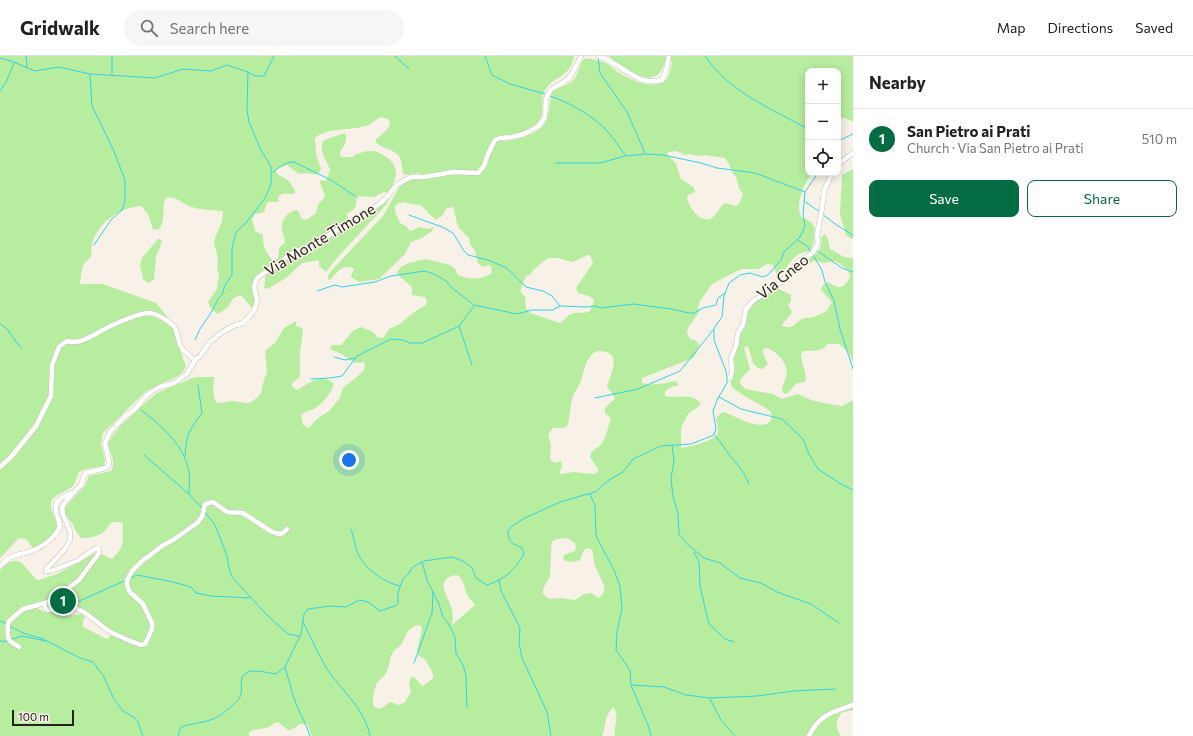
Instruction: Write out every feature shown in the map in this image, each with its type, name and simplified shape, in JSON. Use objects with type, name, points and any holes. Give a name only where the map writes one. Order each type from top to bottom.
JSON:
[{"type":"street","name":"Via Monte Timone","points":[[195,360],[200,356],[206,346],[221,333],[233,326],[243,323],[254,311],[257,301],[254,286],[257,278],[296,251],[313,245],[375,207],[382,202],[398,184],[411,177],[424,177],[453,172],[478,173],[484,166],[495,140],[524,134],[539,126],[545,117],[546,99],[551,89],[564,83],[570,77],[580,56]]},
{"type":"street","points":[[599,56],[609,59],[623,70],[639,78],[654,82],[662,80],[666,71],[669,56]]},
{"type":"street","points":[[841,162],[853,153]]},
{"type":"street","name":"Via Gneo","points":[[730,378],[733,369],[731,358],[736,346],[738,333],[743,325],[746,309],[753,301],[781,282],[800,260],[810,255],[814,251],[818,243],[817,235],[824,191],[831,176]]},
{"type":"street","points":[[0,467],[11,457],[36,426],[51,396],[52,365],[59,347],[67,341],[84,341],[96,333],[133,317],[148,313],[159,316],[175,327],[183,350],[195,360],[187,374],[174,383],[159,387],[147,395],[133,411],[125,416],[107,435],[105,443],[108,465],[105,468],[86,473],[81,485],[65,502],[62,508],[70,531],[70,540],[65,549],[46,570],[49,572],[77,561],[96,548],[99,549],[99,553],[79,580],[57,598],[23,609],[9,621],[10,642],[19,647]]},
{"type":"street","points":[[0,566],[8,559],[16,555],[39,548],[57,534],[60,527],[54,510],[55,504],[58,500],[75,492]]},
{"type":"street","points":[[45,603],[45,608],[48,610],[72,607],[79,610],[110,632],[141,645],[145,644],[150,634],[152,623],[143,604],[129,591],[126,584],[127,580],[132,571],[141,562],[186,529],[197,523],[202,517],[205,504],[213,502],[227,512],[243,513],[277,534],[283,533],[287,529]]},
{"type":"street","points":[[809,736],[812,728],[822,718],[853,705]]},
{"type":"green space","points":[[0,56],[574,56],[569,69],[545,90],[542,112],[538,122],[528,129],[506,136],[503,141],[527,136],[542,127],[548,117],[552,92],[569,84],[574,79],[584,59],[593,59],[605,63],[629,78],[651,85],[663,82],[668,77],[672,62],[666,58],[659,73],[654,77],[648,78],[635,74],[608,56],[853,56],[853,122],[844,118],[841,119],[841,68],[805,68],[805,176],[810,176],[801,194],[799,212],[801,217],[811,222],[814,226],[813,245],[810,251],[797,255],[781,273],[777,275],[773,265],[768,263],[759,269],[742,269],[712,284],[700,301],[698,307],[699,312],[688,328],[687,333],[690,339],[695,340],[699,344],[693,358],[642,378],[642,383],[646,384],[659,384],[676,381],[679,385],[665,391],[665,396],[688,397],[701,403],[688,414],[681,428],[681,448],[708,441],[716,435],[718,429],[716,419],[721,413],[724,412],[749,423],[760,425],[767,424],[772,419],[771,412],[731,385],[735,370],[734,360],[741,326],[747,310],[760,297],[777,288],[791,295],[791,301],[788,305],[792,312],[782,326],[790,327],[802,319],[814,317],[826,312],[832,302],[821,290],[823,285],[827,282],[837,287],[842,287],[848,281],[850,276],[848,271],[835,261],[824,263],[815,261],[795,275],[792,275],[795,269],[816,254],[821,244],[821,237],[825,234],[828,239],[830,249],[844,257],[853,258],[853,362],[849,353],[839,344],[827,344],[820,350],[803,351],[801,354],[806,376],[805,382],[797,383],[787,394],[783,393],[782,389],[787,369],[781,358],[767,348],[763,349],[763,353],[768,364],[762,369],[758,368],[753,363],[748,346],[744,348],[750,369],[740,380],[740,383],[745,389],[773,394],[782,399],[798,394],[811,400],[842,406],[853,400],[853,710],[841,713],[838,719],[836,724],[837,730],[841,736],[615,736],[616,712],[614,707],[608,714],[602,736],[312,736],[307,724],[300,724],[291,730],[288,730],[278,722],[266,728],[251,731],[249,732],[249,736],[0,736],[0,571],[11,561],[21,562],[37,580],[39,580],[57,574],[97,552],[112,559],[121,546],[123,523],[111,523],[101,534],[88,538],[81,538],[64,511],[66,506],[85,486],[89,476],[111,471],[113,460],[108,444],[121,425],[157,393],[195,377],[214,377],[213,394],[217,403],[233,401],[247,403],[251,402],[261,393],[267,372],[265,351],[275,343],[284,328],[296,321],[296,326],[302,328],[303,331],[300,352],[300,377],[292,383],[292,386],[297,390],[315,380],[320,379],[324,379],[334,384],[329,395],[320,404],[301,416],[303,425],[309,428],[317,419],[329,411],[339,399],[343,388],[364,370],[364,362],[355,363],[340,353],[332,350],[330,348],[332,345],[341,345],[353,331],[361,327],[373,332],[377,337],[383,338],[389,329],[400,324],[414,312],[426,305],[427,302],[425,297],[412,295],[412,287],[398,275],[397,272],[401,267],[409,263],[426,259],[450,265],[455,269],[458,275],[466,278],[479,278],[492,273],[489,265],[483,267],[478,263],[475,251],[470,244],[469,238],[458,227],[453,207],[447,208],[442,216],[435,220],[420,205],[404,202],[398,203],[395,207],[395,212],[400,223],[406,226],[410,231],[420,227],[429,229],[433,227],[433,230],[422,238],[411,242],[405,254],[379,279],[359,282],[351,277],[354,270],[353,268],[349,267],[340,270],[330,280],[327,278],[331,271],[383,216],[400,186],[415,179],[420,173],[404,175],[399,156],[393,151],[377,144],[375,141],[386,131],[390,122],[388,119],[381,117],[371,124],[359,128],[326,132],[315,138],[316,154],[321,169],[319,173],[315,175],[308,173],[299,174],[287,165],[277,169],[277,174],[288,180],[295,190],[295,193],[284,193],[280,195],[278,197],[279,202],[267,203],[264,212],[255,214],[252,219],[255,231],[263,235],[265,249],[273,260],[278,258],[280,247],[285,243],[282,223],[286,215],[297,210],[301,218],[306,220],[316,213],[318,205],[324,198],[325,195],[319,180],[326,181],[330,170],[322,151],[322,144],[324,140],[345,133],[346,141],[340,152],[341,157],[353,157],[354,155],[367,151],[377,152],[392,162],[396,171],[396,176],[388,193],[390,197],[386,205],[326,272],[319,266],[319,260],[302,263],[286,278],[267,289],[264,288],[266,274],[259,280],[257,285],[259,298],[258,309],[252,308],[242,296],[234,298],[227,308],[218,314],[210,307],[208,302],[217,289],[219,274],[217,269],[218,258],[214,243],[222,222],[223,211],[188,206],[170,197],[166,198],[164,202],[163,221],[159,229],[153,230],[148,214],[141,206],[133,207],[117,213],[104,223],[95,236],[91,256],[82,270],[80,284],[103,284],[156,303],[165,314],[174,330],[177,343],[186,366],[183,372],[178,376],[146,391],[103,433],[101,444],[105,459],[104,466],[86,469],[79,472],[73,486],[56,496],[51,502],[57,530],[52,537],[33,548],[26,539],[19,538],[0,558]],"holes":[[[676,151],[686,155],[705,155],[725,158],[736,177],[739,188],[743,194],[739,204],[736,206],[725,203],[713,217],[709,219],[701,218],[691,207],[687,199],[688,195],[695,191],[693,187],[681,179],[676,164],[668,155],[668,152]],[[384,192],[388,193],[380,202],[349,220],[347,214],[356,206],[355,196],[374,197]],[[590,255],[593,263],[576,288],[578,293],[589,296],[593,299],[594,301],[590,311],[572,314],[560,323],[530,313],[526,308],[525,297],[520,291],[526,276],[530,275],[533,270],[548,258],[558,258],[572,262]],[[598,351],[611,354],[614,363],[607,386],[615,399],[605,408],[605,413],[611,418],[604,440],[592,452],[590,457],[598,469],[598,472],[593,474],[574,472],[561,474],[559,472],[562,467],[561,461],[554,463],[550,459],[551,445],[548,434],[553,428],[564,428],[568,425],[572,398],[580,383],[587,361],[593,353]],[[567,538],[575,543],[576,547],[575,551],[564,555],[563,558],[565,561],[573,562],[580,560],[584,550],[587,548],[592,550],[595,566],[604,588],[604,592],[598,598],[592,593],[584,594],[575,600],[560,598],[549,599],[543,594],[550,574],[552,542]],[[457,575],[460,577],[469,599],[475,605],[452,625],[452,609],[444,589],[444,584],[450,577]],[[63,588],[74,604],[112,630],[112,634],[107,639],[83,627],[85,617],[82,614],[67,616],[66,612],[44,612],[33,604],[46,600]],[[418,625],[421,626],[422,629],[417,654],[428,664],[432,671],[433,678],[423,686],[414,677],[411,677],[409,683],[411,692],[405,702],[399,705],[391,702],[381,708],[377,708],[373,703],[377,683],[386,673],[392,653],[401,645],[407,633]]]},
{"type":"green space","points":[[853,169],[853,239],[846,235],[840,214],[842,175]]},
{"type":"green space","points":[[158,239],[162,241],[156,256],[154,280],[148,283],[143,279],[140,265],[142,258]]},
{"type":"waterway","points":[[26,56],[27,67]]},
{"type":"waterway","points":[[112,56],[112,75]]},
{"type":"waterway","points":[[0,58],[35,71],[59,67],[90,74],[155,78],[183,69],[211,71],[227,65],[255,76],[264,76],[274,56]]},
{"type":"waterway","points":[[395,56],[409,69]]},
{"type":"waterway","points":[[485,56],[492,75],[510,84],[545,94]]},
{"type":"waterway","points":[[705,56],[715,69],[739,90],[766,107],[805,127]]},
{"type":"waterway","points":[[598,57],[600,73],[627,112],[645,153]]},
{"type":"waterway","points":[[0,91],[6,82],[14,63]]},
{"type":"waterway","points":[[195,340],[200,329],[222,295],[225,285],[232,275],[232,248],[236,232],[245,224],[265,198],[271,184],[271,167],[260,148],[249,122],[247,110],[248,72]]},
{"type":"waterway","points":[[90,75],[92,106],[113,149],[125,180],[125,200],[122,210],[111,220],[94,245]]},
{"type":"waterway","points":[[550,96],[573,106],[603,126],[625,155]]},
{"type":"waterway","points":[[840,140],[853,134]]},
{"type":"waterway","points":[[555,163],[600,163],[625,156],[645,154],[663,155],[717,168],[755,173],[805,192]]},
{"type":"waterway","points":[[273,172],[285,164],[294,162],[331,180],[358,198]]},
{"type":"waterway","points":[[178,736],[181,727],[216,718],[234,704],[241,695],[241,680],[244,674],[252,671],[276,674],[285,667],[301,634],[304,614],[308,609],[330,606],[346,607],[359,600],[368,602],[380,611],[395,606],[398,603],[398,592],[403,579],[413,567],[424,561],[452,557],[463,561],[472,568],[476,578],[487,585],[493,583],[513,570],[524,554],[522,548],[513,544],[509,538],[508,531],[512,526],[525,518],[560,502],[595,492],[609,480],[623,472],[633,459],[661,446],[691,444],[714,435],[716,428],[713,411],[718,398],[727,383],[726,371],[714,340],[714,328],[722,317],[724,296],[729,283],[740,275],[750,273],[763,277],[768,275],[781,260],[784,252],[800,237],[805,226],[803,214],[805,192],[816,176]]},
{"type":"waterway","points":[[804,201],[820,212]]},
{"type":"waterway","points":[[822,214],[853,235]]},
{"type":"waterway","points":[[409,215],[442,227],[453,233],[468,255],[488,260],[507,268],[526,287],[543,291],[552,296],[560,306]]},
{"type":"waterway","points":[[798,240],[808,247],[811,253]]},
{"type":"waterway","points":[[816,250],[842,268],[853,272]]},
{"type":"waterway","points":[[813,255],[822,270],[825,282],[834,301],[840,329],[853,369]]},
{"type":"waterway","points":[[317,291],[335,285],[342,287],[375,282],[391,276],[425,271],[446,281],[452,288],[474,305],[517,314],[532,310],[553,310],[560,306],[595,306],[601,308],[633,304],[694,313],[703,308],[716,305],[718,298],[725,293]]},
{"type":"waterway","points":[[311,379],[342,376],[357,356],[391,339],[403,340],[410,343],[422,343],[459,326],[474,306]]},
{"type":"waterway","points":[[0,324],[6,328],[21,348]]},
{"type":"waterway","points":[[459,326],[472,365]]},
{"type":"waterway","points":[[595,398],[638,389],[680,371],[714,329]]},
{"type":"waterway","points":[[334,357],[345,360],[355,358]]},
{"type":"waterway","points":[[185,456],[186,443],[189,433],[202,413],[198,385]]},
{"type":"waterway","points":[[719,397],[741,409],[782,419],[803,439],[809,454],[818,469],[853,490]]},
{"type":"waterway","points":[[141,410],[157,422],[171,436],[182,452],[189,471],[189,493]]},
{"type":"waterway","points":[[715,436],[741,469],[749,484]]},
{"type":"waterway","points":[[672,445],[674,461],[671,478],[673,497],[678,513],[679,534],[686,543],[704,558],[720,563],[740,578],[761,583],[777,592],[811,604],[839,623]]},
{"type":"waterway","points":[[144,455],[189,494],[202,508]]},
{"type":"waterway","points":[[590,494],[595,506],[596,536],[614,570],[620,586],[622,609],[617,631],[616,650],[630,670],[631,685],[648,725],[651,736]]},
{"type":"waterway","points":[[205,512],[215,525],[227,556],[232,577],[266,614],[288,634],[299,636]]},
{"type":"waterway","points":[[351,529],[358,554],[365,565],[382,579],[400,586]]},
{"type":"waterway","points":[[694,552],[699,562],[700,586],[709,624],[725,639],[734,642]]},
{"type":"waterway","points":[[422,562],[427,580],[439,604],[443,617],[448,623],[455,637],[456,653],[463,665],[466,676],[467,707]]},
{"type":"waterway","points":[[131,578],[137,575],[173,582],[191,587],[196,593],[211,596],[250,598]]},
{"type":"waterway","points":[[499,580],[501,591],[520,628],[519,643],[522,658],[547,712],[551,736]]},
{"type":"waterway","points":[[77,602],[124,581]]},
{"type":"waterway","points":[[414,663],[432,613],[433,592]]},
{"type":"waterway","points":[[0,621],[7,624]]},
{"type":"waterway","points":[[303,622],[327,669],[363,717],[370,736]]},
{"type":"waterway","points":[[9,626],[23,633],[43,639],[80,658],[93,662],[104,677],[114,699],[119,706],[123,711],[135,718],[138,722],[143,736]]},
{"type":"waterway","points":[[12,639],[22,636],[46,641]]},
{"type":"waterway","points":[[0,640],[3,642],[7,641]]},
{"type":"waterway","points":[[285,667],[296,703],[310,736]]},
{"type":"waterway","points":[[632,685],[664,687],[686,695],[710,698],[757,696],[793,691],[835,689]]},
{"type":"waterway","points":[[710,699],[721,720],[735,736]]},
{"type":"place","name":"San Pietro ai Prati","points":[[63,601]]}]
